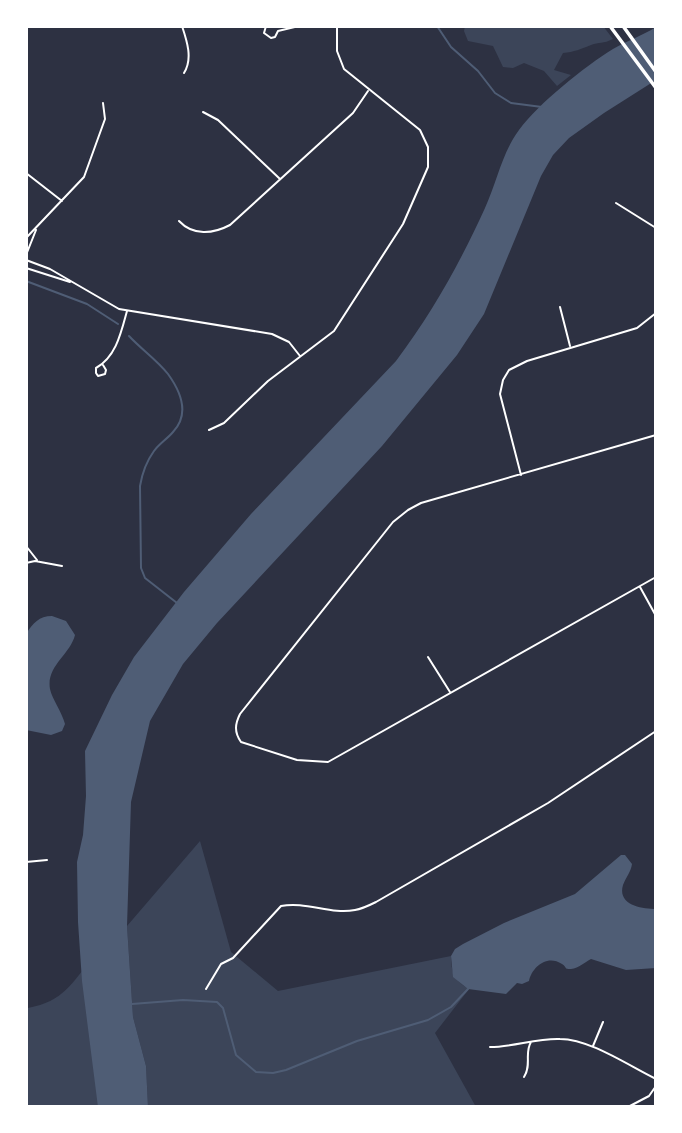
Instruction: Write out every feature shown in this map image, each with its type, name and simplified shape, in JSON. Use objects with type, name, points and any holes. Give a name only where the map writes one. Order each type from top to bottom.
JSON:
[{"type":"highway","points":[[622,26],[656,72]]},
{"type":"highway","points":[[611,28],[656,88]]},
{"type":"street","points":[[182,26],[189,62],[184,73]]},
{"type":"street","points":[[266,26],[264,33],[269,38],[275,37],[278,31],[276,26]]},
{"type":"street","points":[[278,31],[299,26]]},
{"type":"street","points":[[209,430],[224,423],[268,381],[326,339],[341,322],[403,224],[428,167],[428,147],[419,130],[349,75],[341,63],[337,51],[337,26]]},
{"type":"street","points":[[179,221],[192,231],[210,232],[224,229],[236,221],[353,113],[369,90]]},
{"type":"street","points":[[26,238],[79,184],[88,170],[105,120],[103,103]]},
{"type":"street","points":[[203,112],[218,120],[281,180]]},
{"type":"street","points":[[26,173],[63,201]]},
{"type":"street","points":[[615,203],[656,228]]},
{"type":"street","points":[[26,255],[37,227]]},
{"type":"street","points":[[26,260],[50,269],[119,309],[272,334],[289,342],[301,357]]},
{"type":"street","points":[[26,268],[75,284]]},
{"type":"street","points":[[560,307],[571,347]]},
{"type":"street","points":[[103,365],[120,339],[128,310]]},
{"type":"street","points":[[521,475],[501,403],[503,380],[509,370],[527,361],[637,328],[656,313]]},
{"type":"street","points":[[656,435],[421,503],[408,510],[393,522],[240,713],[235,726],[241,742],[297,760],[328,762],[656,577]]},
{"type":"street","points":[[26,546],[37,561]]},
{"type":"street","points":[[26,563],[37,561],[62,566]]},
{"type":"street","points":[[639,586],[656,617]]},
{"type":"street","points":[[428,657],[451,693]]},
{"type":"street","points":[[206,989],[221,964],[233,958],[282,906],[292,904],[355,910],[376,902],[543,806],[656,731]]},
{"type":"street","points":[[26,862],[47,860]]},
{"type":"street","points":[[26,951],[26,968]]},
{"type":"street","points":[[592,1047],[603,1022]]},
{"type":"street","points":[[490,1047],[531,1041],[569,1040],[592,1047],[656,1079]]},
{"type":"street","points":[[524,1077],[529,1065],[528,1046],[531,1041]]},
{"type":"street","points":[[628,1107],[649,1096],[656,1086]]},
{"type":"shaded area","points":[[465,26],[603,26],[613,39],[563,53],[554,70],[571,75],[557,86],[544,71],[524,63],[513,68],[503,67],[493,46],[468,41]]},
{"type":"shaded area","points":[[656,27],[656,80],[569,138],[553,155],[541,176],[484,314],[457,355],[382,446],[217,623],[183,664],[150,721],[131,802],[127,926],[133,1017],[146,1066],[148,1107],[98,1107],[82,981],[77,862],[83,835],[86,796],[85,751],[112,695],[134,657],[184,592],[251,514],[396,361],[409,343],[466,248],[508,148],[519,130],[550,97],[589,65],[618,46]]},
{"type":"shaded area","points":[[52,616],[66,621],[75,635],[55,667],[50,681],[51,693],[65,724],[62,731],[51,735],[26,730],[26,634],[37,621]]},
{"type":"shaded area","points":[[200,841],[231,952],[278,991],[451,956],[455,976],[469,989],[435,1033],[476,1107],[148,1107],[146,1066],[133,1017],[127,926]]},
{"type":"shaded area","points":[[621,855],[625,855],[632,864],[623,885],[624,897],[638,907],[656,909],[656,968],[626,970],[591,959],[569,969],[551,960],[537,967],[529,981],[517,983],[506,994],[468,989],[453,977],[451,956],[455,949],[504,923],[575,894]]},
{"type":"shaded area","points":[[93,957],[109,1107],[26,1107],[28,1008],[59,996]]},
{"type":"waterway","points":[[437,26],[451,47],[478,71],[495,93],[511,103],[542,107]]},
{"type":"waterway","points":[[26,281],[87,304],[118,324]]},
{"type":"waterway","points":[[129,336],[168,374],[182,403],[178,425],[151,455],[140,486],[141,568],[145,578],[177,603]]},
{"type":"waterway","points":[[132,1004],[183,1000],[217,1002],[223,1008],[236,1055],[256,1072],[273,1073],[357,1041],[428,1020],[451,1007],[468,989]]}]
